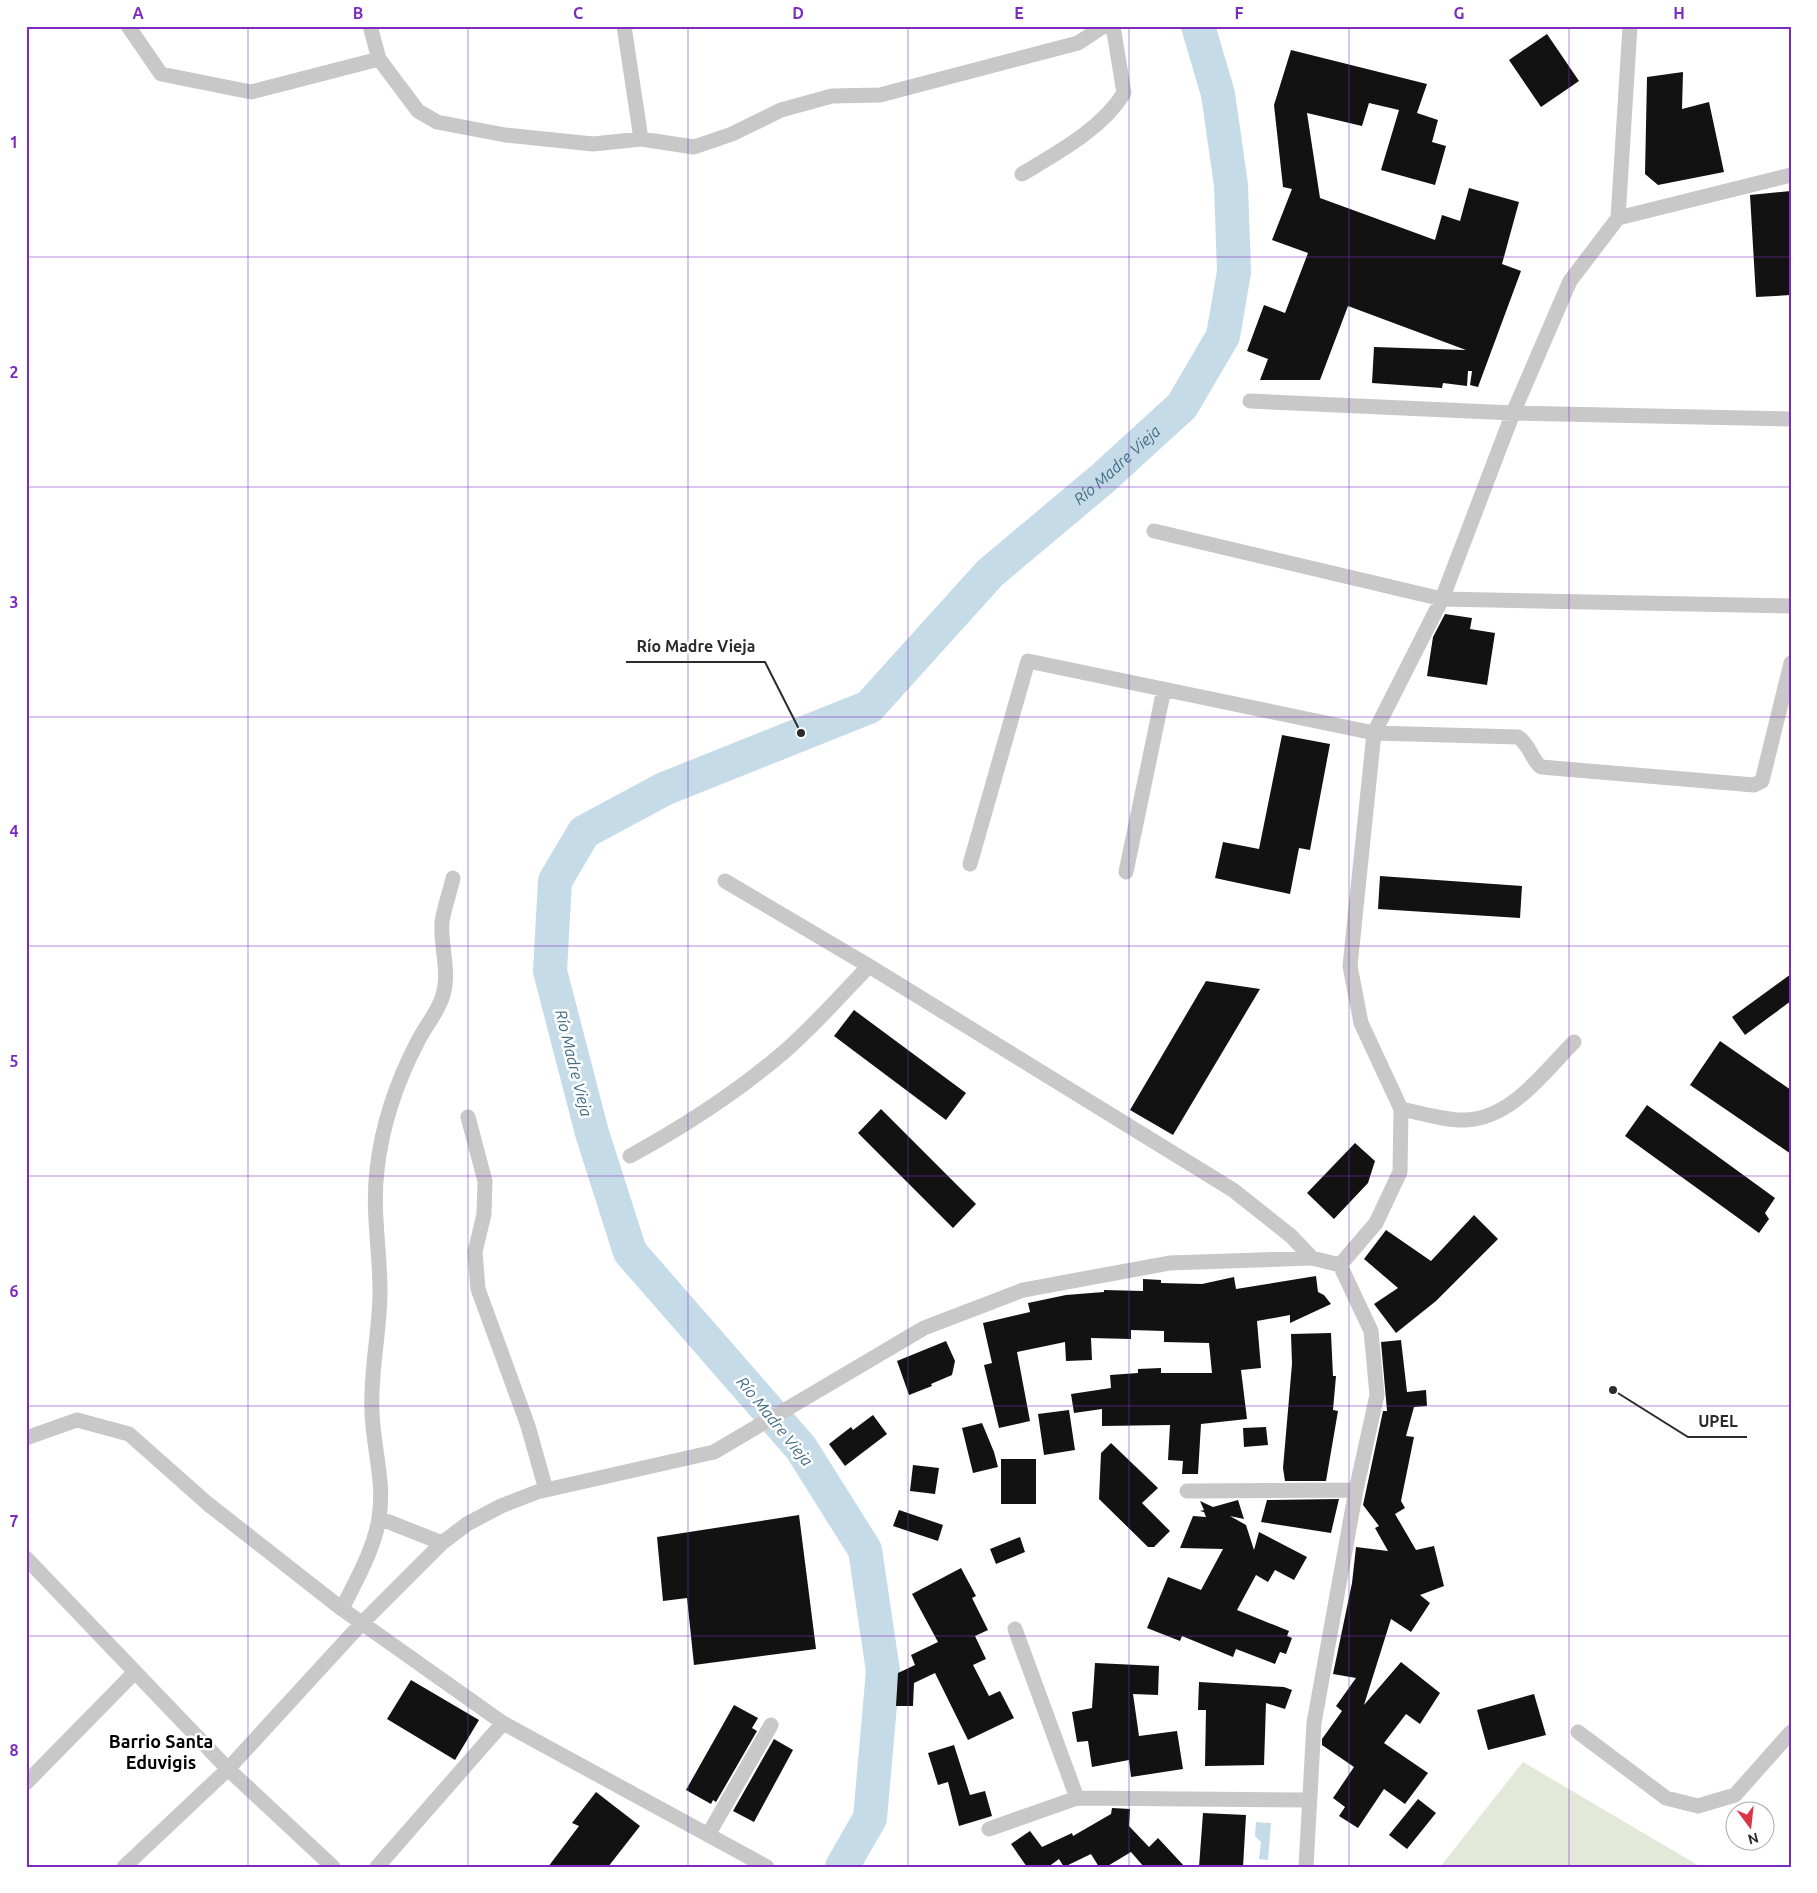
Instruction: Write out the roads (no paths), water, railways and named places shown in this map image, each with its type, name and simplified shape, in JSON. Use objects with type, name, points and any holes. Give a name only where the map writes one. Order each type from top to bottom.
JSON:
[{"type":"street","points":[[128,26],[161,74],[251,92],[380,59]]},
{"type":"street","points":[[370,26],[380,59],[418,111],[437,122],[505,135],[592,144],[641,139],[694,147],[732,134],[782,110],[832,96],[880,95],[1078,43],[1104,26]]},
{"type":"street","points":[[624,26],[641,139]]},
{"type":"street","points":[[1022,174],[1076,141],[1118,103],[1124,93],[1112,26]]},
{"type":"street","points":[[1340,1265],[1376,1223],[1400,1172],[1401,1109],[1361,1023],[1350,966],[1374,733],[1442,599],[1513,413],[1570,280],[1618,218],[1630,26]]},
{"type":"street","points":[[1618,218],[1791,175]]},
{"type":"street","points":[[1250,400],[1513,413],[1791,419]]},
{"type":"street","points":[[1154,531],[1442,599],[1791,606]]},
{"type":"street","points":[[970,864],[1028,661],[1374,733],[1518,738],[1525,742],[1536,764],[1541,768],[1754,785],[1762,780],[1791,663]]},
{"type":"street","points":[[1126,872],[1164,690]]},
{"type":"street","points":[[342,1609],[371,1548],[379,1518],[381,1483],[374,1440],[371,1395],[379,1316],[380,1280],[374,1202],[377,1169],[384,1130],[400,1078],[420,1036],[442,998],[446,971],[442,923],[453,878]]},
{"type":"street","points":[[726,882],[869,966],[1233,1190],[1291,1236],[1312,1258]]},
{"type":"street","points":[[630,1156],[701,1115],[760,1072],[808,1029],[869,966]]},
{"type":"street","points":[[1401,1109],[1465,1120],[1495,1113],[1522,1094],[1574,1042]]},
{"type":"street","points":[[468,1117],[484,1182],[484,1214],[475,1252],[478,1289],[528,1426],[546,1490]]},
{"type":"street","points":[[124,1867],[228,1769],[361,1624],[442,1543],[467,1524],[501,1506],[546,1490],[714,1452],[924,1328],[1023,1290],[1169,1263],[1312,1258],[1340,1265]]},
{"type":"street","points":[[1306,1867],[1314,1723],[1356,1490],[1377,1395],[1371,1331],[1340,1265]]},
{"type":"street","points":[[26,1438],[77,1420],[129,1434],[208,1504],[361,1624],[503,1723],[767,1867]]},
{"type":"street","points":[[1187,1491],[1356,1490]]},
{"type":"street","points":[[379,1518],[442,1543]]},
{"type":"street","points":[[26,1558],[228,1769],[333,1867]]},
{"type":"street","points":[[1015,1629],[1077,1798]]},
{"type":"street","points":[[26,1783],[135,1672]]},
{"type":"street","points":[[377,1867],[503,1723]]},
{"type":"street","points":[[708,1835],[772,1725]]},
{"type":"street","points":[[1578,1732],[1666,1798],[1698,1806],[1735,1795],[1791,1732]]},
{"type":"street","points":[[989,1829],[1077,1798],[1309,1800]]},
{"type":"water","points":[[1256,1822],[1271,1823],[1268,1860],[1259,1859],[1261,1842],[1255,1836]]},
{"type":"waterway","name":"Río Madre Vieja","points":[[842,1867],[870,1818],[883,1671],[865,1550],[801,1448],[630,1252],[592,1133],[550,971],[555,881],[584,832],[664,789],[869,707],[990,573],[1102,479],[1182,406],[1223,336],[1234,272],[1231,185],[1218,94],[1198,26]]},
{"type":"place","name":"Río Madre Vieja","points":[[801,733]]},
{"type":"place","name":"UPEL","points":[[1613,1390]]},
{"type":"district","name":"Barrio Santa Eduvigis","points":[[161,1751]]}]
